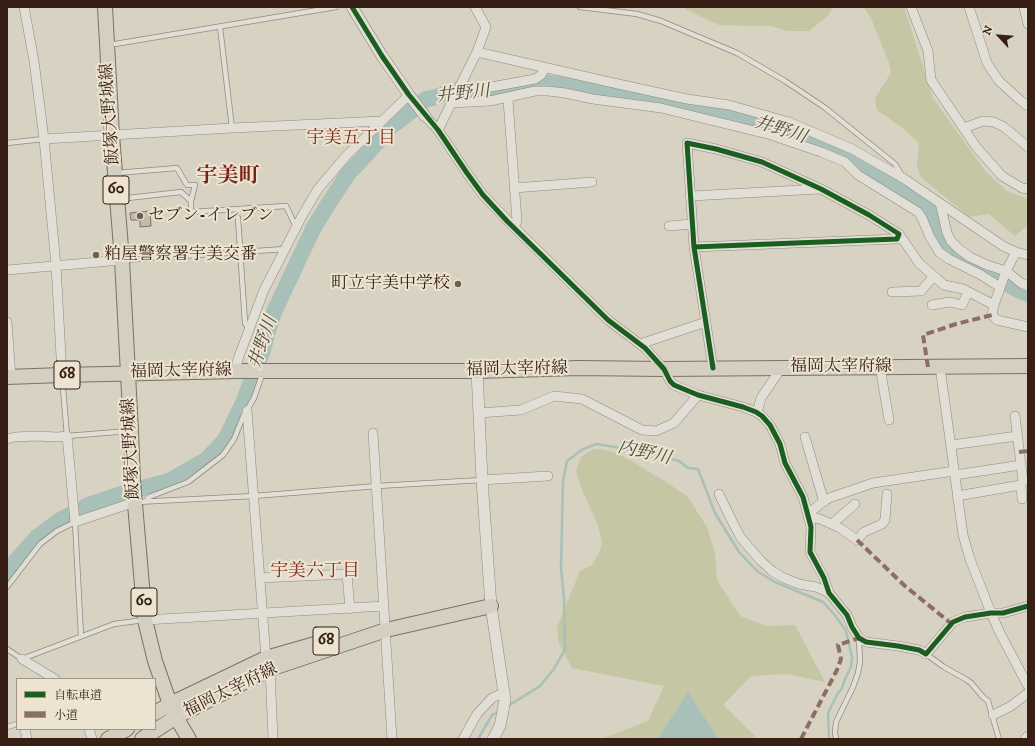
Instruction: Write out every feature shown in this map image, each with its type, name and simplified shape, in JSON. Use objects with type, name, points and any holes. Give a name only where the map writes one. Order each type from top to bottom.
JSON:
[{"type":"main road","name":"飯塚大野城線","points":[[105,7],[112,135],[122,260],[132,431],[133,481],[138,500],[145,620],[155,661],[170,704],[189,739]]},
{"type":"main road","name":"福岡太宰府線","points":[[9,377],[237,371],[477,371],[578,368],[664,369],[1028,366]]},
{"type":"main road","name":"福岡太宰府線","points":[[156,712],[170,704],[268,664],[386,627],[491,606]]},
{"type":"main road","name":"福岡太宰府線","points":[[156,730],[268,664]]},
{"type":"main road","points":[[108,739],[125,730]]},
{"type":"main road","name":"福岡太宰府線","points":[[142,739],[156,730]]},
{"type":"street","points":[[24,7],[34,61],[44,139],[56,265],[62,375]]},
{"type":"street","points":[[352,7],[382,56],[409,95],[438,130],[483,195],[514,227],[608,320],[645,348],[664,369],[670,381],[674,385],[698,395],[743,407],[762,416],[770,425],[780,444],[785,464],[803,497],[811,527],[810,552],[824,578],[829,593],[847,615],[859,638],[866,642],[919,650],[926,654],[953,622],[965,617],[991,613],[1003,613],[1028,606]]},
{"type":"street","points":[[438,130],[477,52],[486,27],[475,7]]},
{"type":"street","points":[[912,7],[928,51],[931,80],[977,148],[1002,176],[1022,188],[1028,189]]},
{"type":"street","points":[[969,7],[987,63],[999,81],[1020,101],[1028,106]]},
{"type":"street","points":[[1024,7],[1028,24]]},
{"type":"street","points":[[477,52],[687,99],[729,105],[789,122],[852,149],[903,178],[1003,246],[1016,252],[1028,255]]},
{"type":"street","points":[[460,85],[469,87],[491,87],[535,79],[541,75],[545,68]]},
{"type":"street","points":[[451,103],[490,101],[535,91],[548,91],[593,99],[661,108],[771,135],[845,162],[858,175],[918,212],[939,252],[1000,287]]},
{"type":"street","points":[[237,371],[249,329],[264,290],[302,216],[318,189],[347,155],[409,95]]},
{"type":"street","points":[[508,100],[516,221],[514,227]]},
{"type":"street","points":[[44,139],[382,121]]},
{"type":"street","points":[[964,128],[983,121],[994,122],[1004,127],[1028,147]]},
{"type":"street","points":[[713,368],[694,247],[687,143],[716,149],[762,162],[821,189],[869,215],[899,234],[919,263],[944,285],[963,289],[994,305]]},
{"type":"street","points":[[514,188],[592,182]]},
{"type":"street","points":[[690,196],[821,189]]},
{"type":"street","points":[[940,203],[947,233],[951,241],[959,249],[987,265],[1006,271],[1021,284],[1028,286]]},
{"type":"street","points":[[668,226],[692,224]]},
{"type":"street","points":[[694,247],[897,239],[899,234]]},
{"type":"street","points":[[1016,252],[1006,271],[992,315],[997,320],[1028,327]]},
{"type":"street","points":[[7,270],[122,260]]},
{"type":"street","points":[[892,292],[921,291],[934,276]]},
{"type":"street","points":[[932,305],[950,302],[962,305],[968,292]]},
{"type":"street","points":[[7,322],[9,377]]},
{"type":"street","points":[[640,344],[706,322]]},
{"type":"street","points":[[880,367],[889,420]]},
{"type":"street","points":[[940,367],[963,535],[970,559],[991,613],[1028,686]]},
{"type":"street","points":[[757,413],[761,398],[778,373],[779,368]]},
{"type":"street","points":[[477,371],[482,480],[491,606],[505,696],[500,726],[493,739]]},
{"type":"street","points":[[479,413],[521,410],[554,396],[575,398],[582,399],[642,430],[656,431],[674,423],[698,395]]},
{"type":"street","points":[[247,411],[273,739]]},
{"type":"street","points":[[1015,416],[1017,436],[1024,470],[1021,485],[1022,499]]},
{"type":"street","points":[[373,433],[392,739]]},
{"type":"street","points":[[7,439],[22,436],[58,438],[67,436],[75,520],[138,500]]},
{"type":"street","points":[[951,446],[1017,436]]},
{"type":"street","points":[[805,437],[824,502]]},
{"type":"street","points":[[809,517],[813,510],[829,498],[873,484],[954,473],[1024,470]]},
{"type":"street","points":[[482,480],[548,476]]},
{"type":"street","points":[[958,496],[1021,485]]},
{"type":"street","points":[[720,494],[741,538],[760,560],[772,571],[799,584],[816,587],[829,593]]},
{"type":"street","points":[[809,517],[820,518],[840,528],[857,540],[864,532],[882,524],[885,520],[887,494]]},
{"type":"street","points":[[832,524],[855,504]]},
{"type":"street","points":[[260,578],[347,574],[350,608]]},
{"type":"street","points":[[145,620],[384,606]]},
{"type":"street","points":[[22,659],[53,678]]},
{"type":"street","points":[[993,715],[1012,706],[1028,693]]},
{"type":"street","points":[[463,739],[477,714],[492,698],[505,696]]},
{"type":"street","points":[[1024,739],[1028,736]]},
{"type":"lane","points":[[107,46],[336,7]]},
{"type":"lane","points":[[580,7],[637,14],[661,21],[737,53],[786,81],[824,107],[895,164],[903,178]]},
{"type":"lane","points":[[220,27],[232,128]]},
{"type":"lane","points":[[7,143],[44,139]]},
{"type":"lane","points":[[115,173],[177,168],[187,185],[195,185],[190,200],[191,212],[286,206],[296,228]]},
{"type":"lane","points":[[117,199],[181,192],[190,200]]},
{"type":"lane","points":[[238,218],[244,323],[249,329]]},
{"type":"lane","points":[[122,260],[285,250]]},
{"type":"lane","points":[[138,500],[188,482],[223,455],[234,439],[254,398],[263,372]]},
{"type":"lane","points":[[62,375],[67,436],[132,431]]},
{"type":"lane","points":[[138,500],[254,496],[377,486],[482,480]]},
{"type":"lane","points":[[7,587],[40,544],[75,520],[80,636]]},
{"type":"lane","points":[[7,649],[22,659],[114,624],[145,620]]},
{"type":"lane","points":[[836,739],[836,722],[858,673],[860,662],[859,638]]},
{"type":"lane","points":[[926,654],[971,683],[983,698],[988,701],[999,739]]},
{"type":"green space","points":[[684,7],[833,7],[829,15],[809,31],[788,31],[771,26],[719,25],[687,10]]},
{"type":"green space","points":[[864,7],[904,7],[933,98],[985,171],[1007,191],[1028,199],[1028,225],[1015,236],[989,214],[969,217],[921,177],[917,166],[919,143],[904,129],[877,110],[875,98],[891,73],[889,63],[871,18]]},
{"type":"green space","points":[[595,449],[614,452],[630,460],[687,496],[707,527],[715,553],[717,580],[740,616],[767,626],[795,625],[825,682],[787,674],[751,676],[723,705],[755,736],[750,739],[719,739],[688,692],[657,739],[601,739],[648,721],[664,686],[572,668],[559,643],[557,627],[580,571],[592,565],[600,550],[602,542],[598,525],[580,485],[576,471],[581,458],[586,453]]},
{"type":"water","points":[[688,692],[719,739],[657,739]]},
{"type":"building","name":"セブン-イレブン","points":[[150,211],[151,226],[140,227],[140,220],[131,220],[130,213]]},
{"type":"waterway","name":"井野川","points":[[7,573],[12,565],[37,537],[60,520],[88,505],[169,481],[206,460],[225,440],[243,403],[263,350],[274,312],[313,229],[327,206],[348,174],[389,128],[426,99],[450,92],[471,93],[505,91],[543,82],[585,88],[645,101],[665,102],[783,128],[847,156],[924,204],[933,214],[943,241],[948,249],[1016,289],[1028,294]]},
{"type":"waterway","name":"内野川","points":[[508,706],[540,686],[554,669],[565,649],[564,599],[561,568],[563,481],[567,461],[583,449],[597,444],[650,453],[679,461],[688,468],[698,469],[715,513],[739,552],[757,571],[775,582],[823,602],[834,614],[846,631],[852,657],[851,667],[842,688],[828,713],[829,739]]},
{"type":"waterway","name":"内野川","points":[[478,739],[492,715],[500,711]]},
{"type":"marked path","points":[[928,367],[923,335],[956,324],[992,315]]},
{"type":"marked path","points":[[1019,452],[1028,451]]},
{"type":"marked path","points":[[857,540],[905,586],[953,625]]},
{"type":"marked path","points":[[801,739],[837,670],[841,659],[838,645],[859,638]]},
{"type":"cycle path","points":[[352,7],[382,56],[409,95],[438,130],[483,195],[507,221],[608,320],[645,348],[664,369],[670,381],[674,385],[698,395],[756,412],[770,425],[780,444],[785,463],[803,497],[811,527],[810,552],[824,578],[829,593],[847,615],[859,638],[866,642],[919,650],[926,654],[953,622],[965,617],[991,613],[1003,613],[1028,606]]},
{"type":"cycle path","points":[[694,247],[897,239],[899,234],[869,215],[821,189],[762,162],[716,149],[687,143],[694,247],[713,368]]},
{"type":"place","name":"セブン-イレブン","points":[[140,216]]},
{"type":"place","name":"粕屋警察署宇美交番","points":[[96,255]]},
{"type":"place","name":"町立宇美中学校","points":[[458,284]]},
{"type":"district","name":"宇美五丁目","points":[[351,139]]},
{"type":"district","name":"宇美町","points":[[228,178]]},
{"type":"district","name":"宇美六丁目","points":[[315,572]]}]
